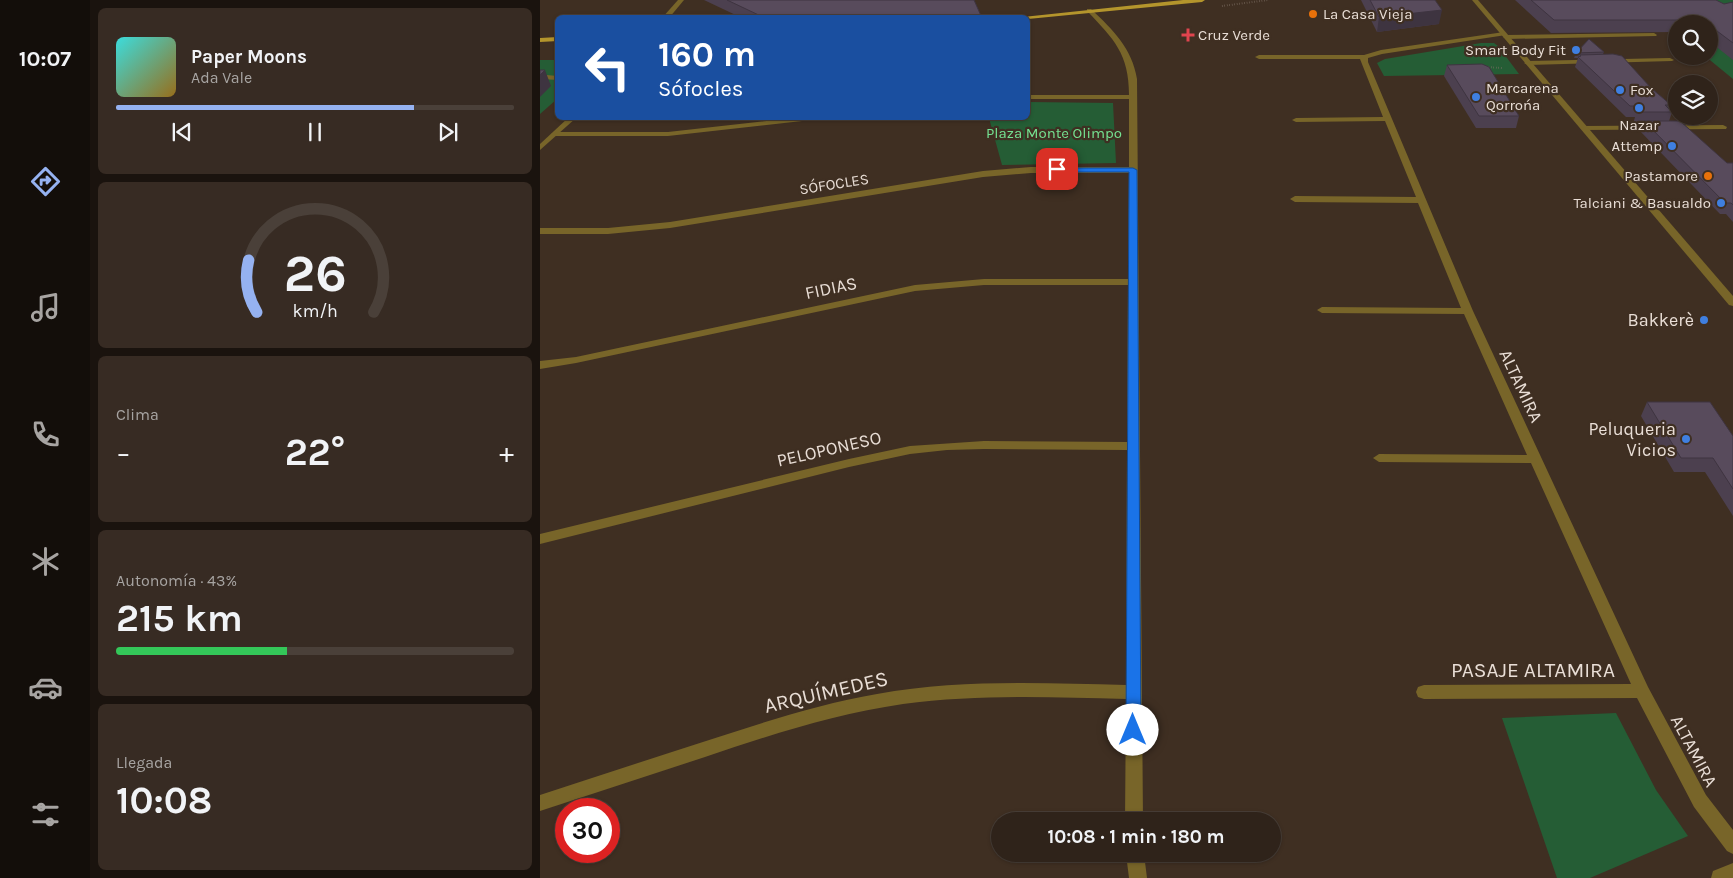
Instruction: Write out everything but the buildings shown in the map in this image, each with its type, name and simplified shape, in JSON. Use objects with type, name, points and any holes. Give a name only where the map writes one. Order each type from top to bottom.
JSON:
[{"type":"main road","points":[[1089,10],[1144,0]]},
{"type":"main road","points":[[1030,16],[1202,0]]},
{"type":"main road","points":[[540,40],[555,40]]},
{"type":"main road","points":[[540,47],[555,47]]},
{"type":"street","points":[[668,15],[681,0]]},
{"type":"street","points":[[1475,0],[1733,303]]},
{"type":"street","points":[[1089,10],[1118,39],[1133,67],[1134,812]]},
{"type":"street","points":[[1258,57],[1364,57],[1381,52],[1505,36],[1654,35]]},
{"type":"street","name":"ALTAMIRA","points":[[1364,57],[1366,70],[1468,311],[1642,691],[1700,800],[1733,845]]},
{"type":"street","points":[[1528,63],[1668,60]]},
{"type":"street","points":[[540,72],[544,77],[555,78]]},
{"type":"street","points":[[1030,97],[1133,97]]},
{"type":"street","points":[[1296,120],[1387,119]]},
{"type":"street","points":[[540,148],[570,120]]},
{"type":"street","points":[[555,134],[668,134],[793,120]]},
{"type":"street","points":[[1584,128],[1723,127]]},
{"type":"street","name":"SÓFOCLES","points":[[540,231],[608,231],[670,225],[990,173],[1031,170],[1133,170]]},
{"type":"street","points":[[1295,199],[1421,200]]},
{"type":"street","name":"FIDIAS","points":[[540,365],[576,360],[923,287],[984,282],[1133,282]]},
{"type":"street","points":[[1322,310],[1468,311]]},
{"type":"street","name":"PELOPONESO","points":[[540,540],[864,459],[910,450],[984,445],[1133,446]]},
{"type":"street","points":[[1379,458],[1536,459]]},
{"type":"street","name":"PASAJE ALTAMIRA","points":[[1424,692],[1642,691]]},
{"type":"street","name":"ARQUÍMEDES","points":[[540,803],[769,728],[836,709],[903,697],[961,692],[1133,692]]},
{"type":"street","points":[[1136,862],[1138,878]]},
{"type":"street","points":[[1720,878],[1733,872]]},
{"type":"green space","points":[[1672,0],[1733,0],[1733,79],[1716,65],[1718,65],[1718,15],[1668,15],[1668,28],[1639,4]]},
{"type":"green space","points":[[1481,43],[1494,43],[1498,46],[1519,74],[1384,76],[1377,63],[1385,59]]},
{"type":"green space","points":[[540,60],[555,60],[555,101],[540,114]]},
{"type":"green space","name":"Plaza Monte Olimpo","points":[[1030,102],[1113,103],[1116,163],[1002,165],[990,120],[1030,120]]},
{"type":"green space","points":[[1616,713],[1656,790],[1688,836],[1590,878],[1557,878],[1502,718]]},
{"type":"place","name":"La Casa Vieja","points":[[1313,14]]},
{"type":"place","name":"Cruz Verde","points":[[1188,35]]},
{"type":"place","name":"Smart Body Fit","points":[[1576,50]]},
{"type":"place","name":"Fox","points":[[1620,90]]},
{"type":"place","name":"Marcarena Qorrońa","points":[[1476,97]]},
{"type":"place","name":"Nazar","points":[[1639,108]]},
{"type":"place","name":"Attemp","points":[[1672,146]]},
{"type":"place","name":"Pastamore","points":[[1708,176]]},
{"type":"place","name":"Talciani & Basualdo","points":[[1721,203]]},
{"type":"place","name":"Bakkerè","points":[[1704,320]]},
{"type":"place","name":"Peluqueria Vicios","points":[[1686,439]]},
{"type":"route","points":[[1057,169],[1133,170],[1133,730]]}]
